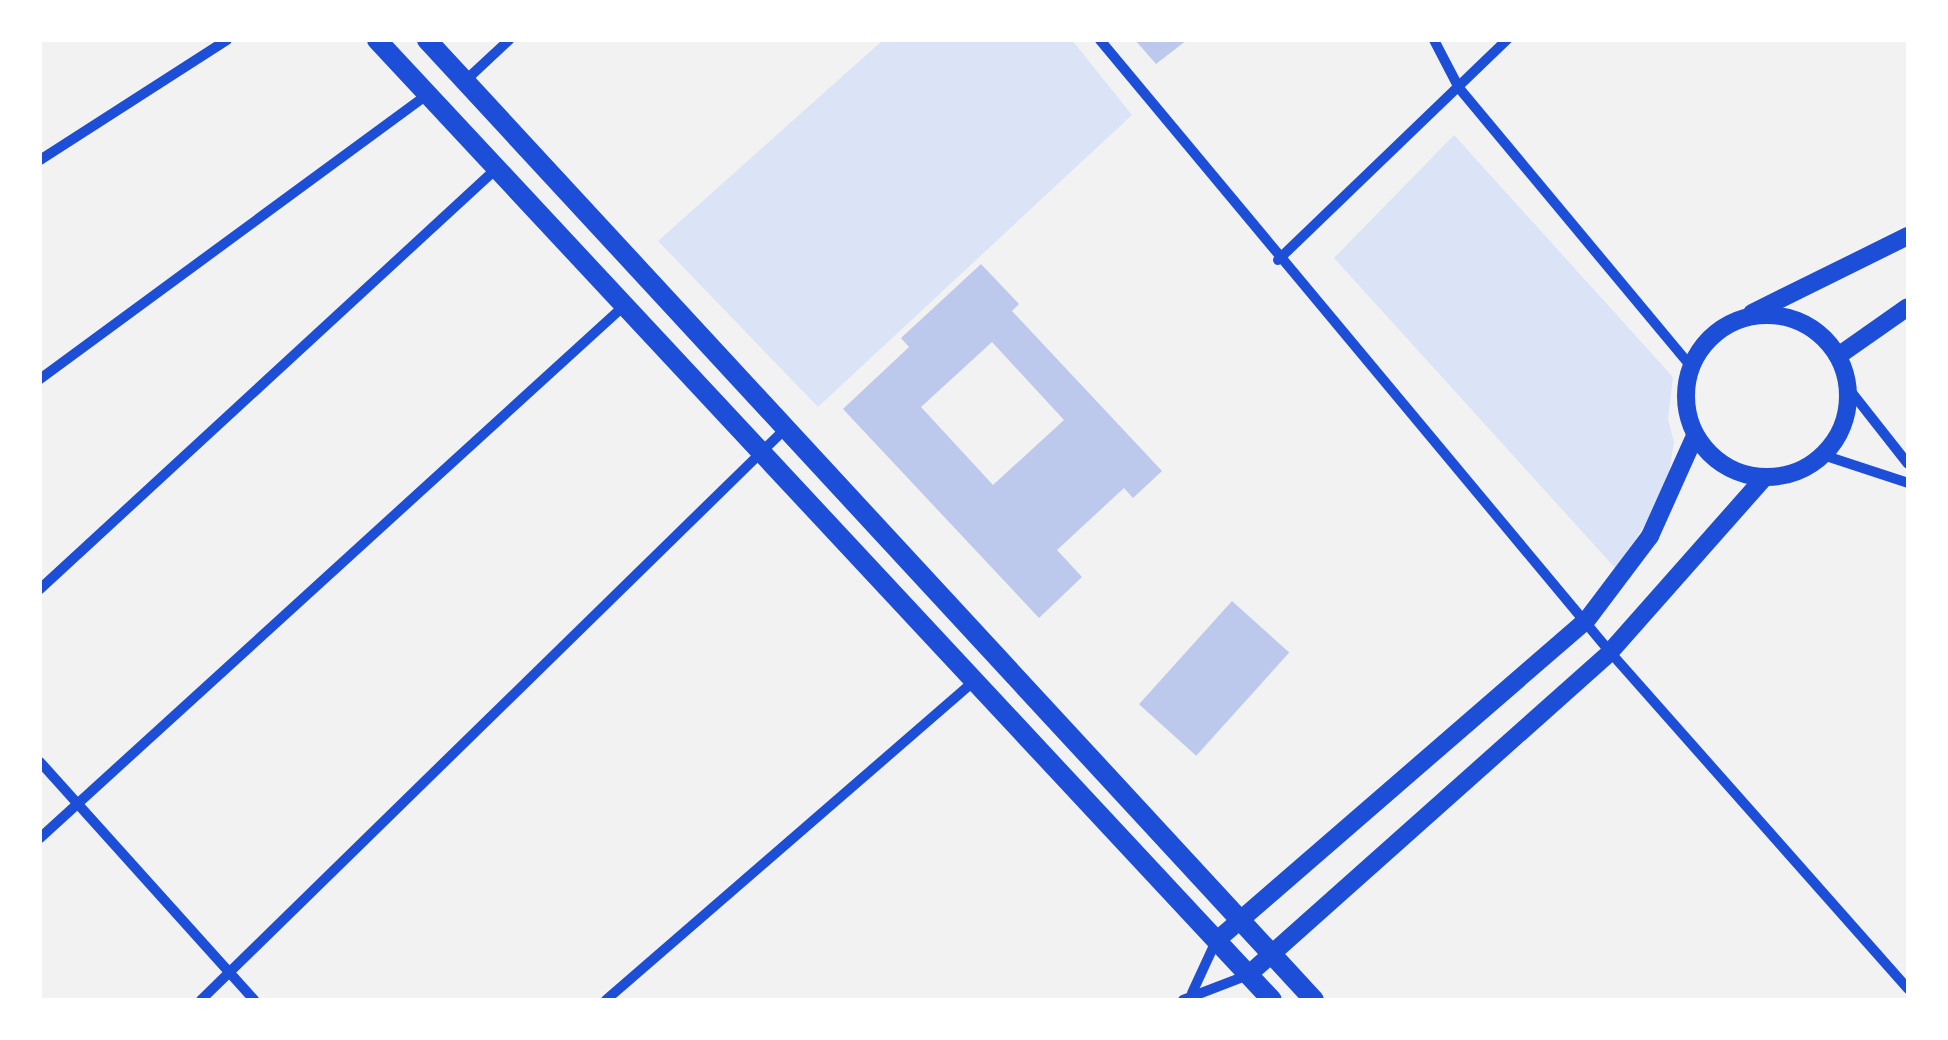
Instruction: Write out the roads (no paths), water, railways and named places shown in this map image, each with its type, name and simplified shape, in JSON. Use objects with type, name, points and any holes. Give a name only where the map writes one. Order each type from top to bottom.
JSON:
[{"type":"main road","points":[[377,40],[766,452],[1272,1000]]},
{"type":"main road","points":[[427,40],[1236,922],[1314,1000]]},
{"type":"street","points":[[40,160],[227,40]]},
{"type":"street","points":[[465,81],[510,40]]},
{"type":"street","points":[[1100,40],[1278,260],[1610,652],[1908,989]]},
{"type":"street","points":[[1434,40],[1459,88],[1690,365]]},
{"type":"street","points":[[1278,260],[1507,40]]},
{"type":"street","points":[[40,379],[426,95]]},
{"type":"street","points":[[40,589],[497,168]]},
{"type":"street","points":[[1849,389],[1844,425],[1823,455],[1795,473],[1764,478],[1724,466],[1695,436],[1684,401],[1690,365],[1712,334],[1908,236]]},
{"type":"street","points":[[40,838],[627,304]]},
{"type":"street","points":[[1838,356],[1908,308]]},
{"type":"street","points":[[1744,317],[1780,314],[1814,328],[1838,356],[1849,389],[1908,464]]},
{"type":"street","points":[[201,1000],[766,452],[783,431]]},
{"type":"street","points":[[1187,997],[1216,940],[1586,621],[1650,536],[1695,436]]},
{"type":"street","points":[[1823,455],[1908,483]]},
{"type":"street","points":[[1187,997],[1248,975],[1610,652],[1764,478]]},
{"type":"street","points":[[606,1000],[976,679]]},
{"type":"street","points":[[40,762],[254,1000]]}]
